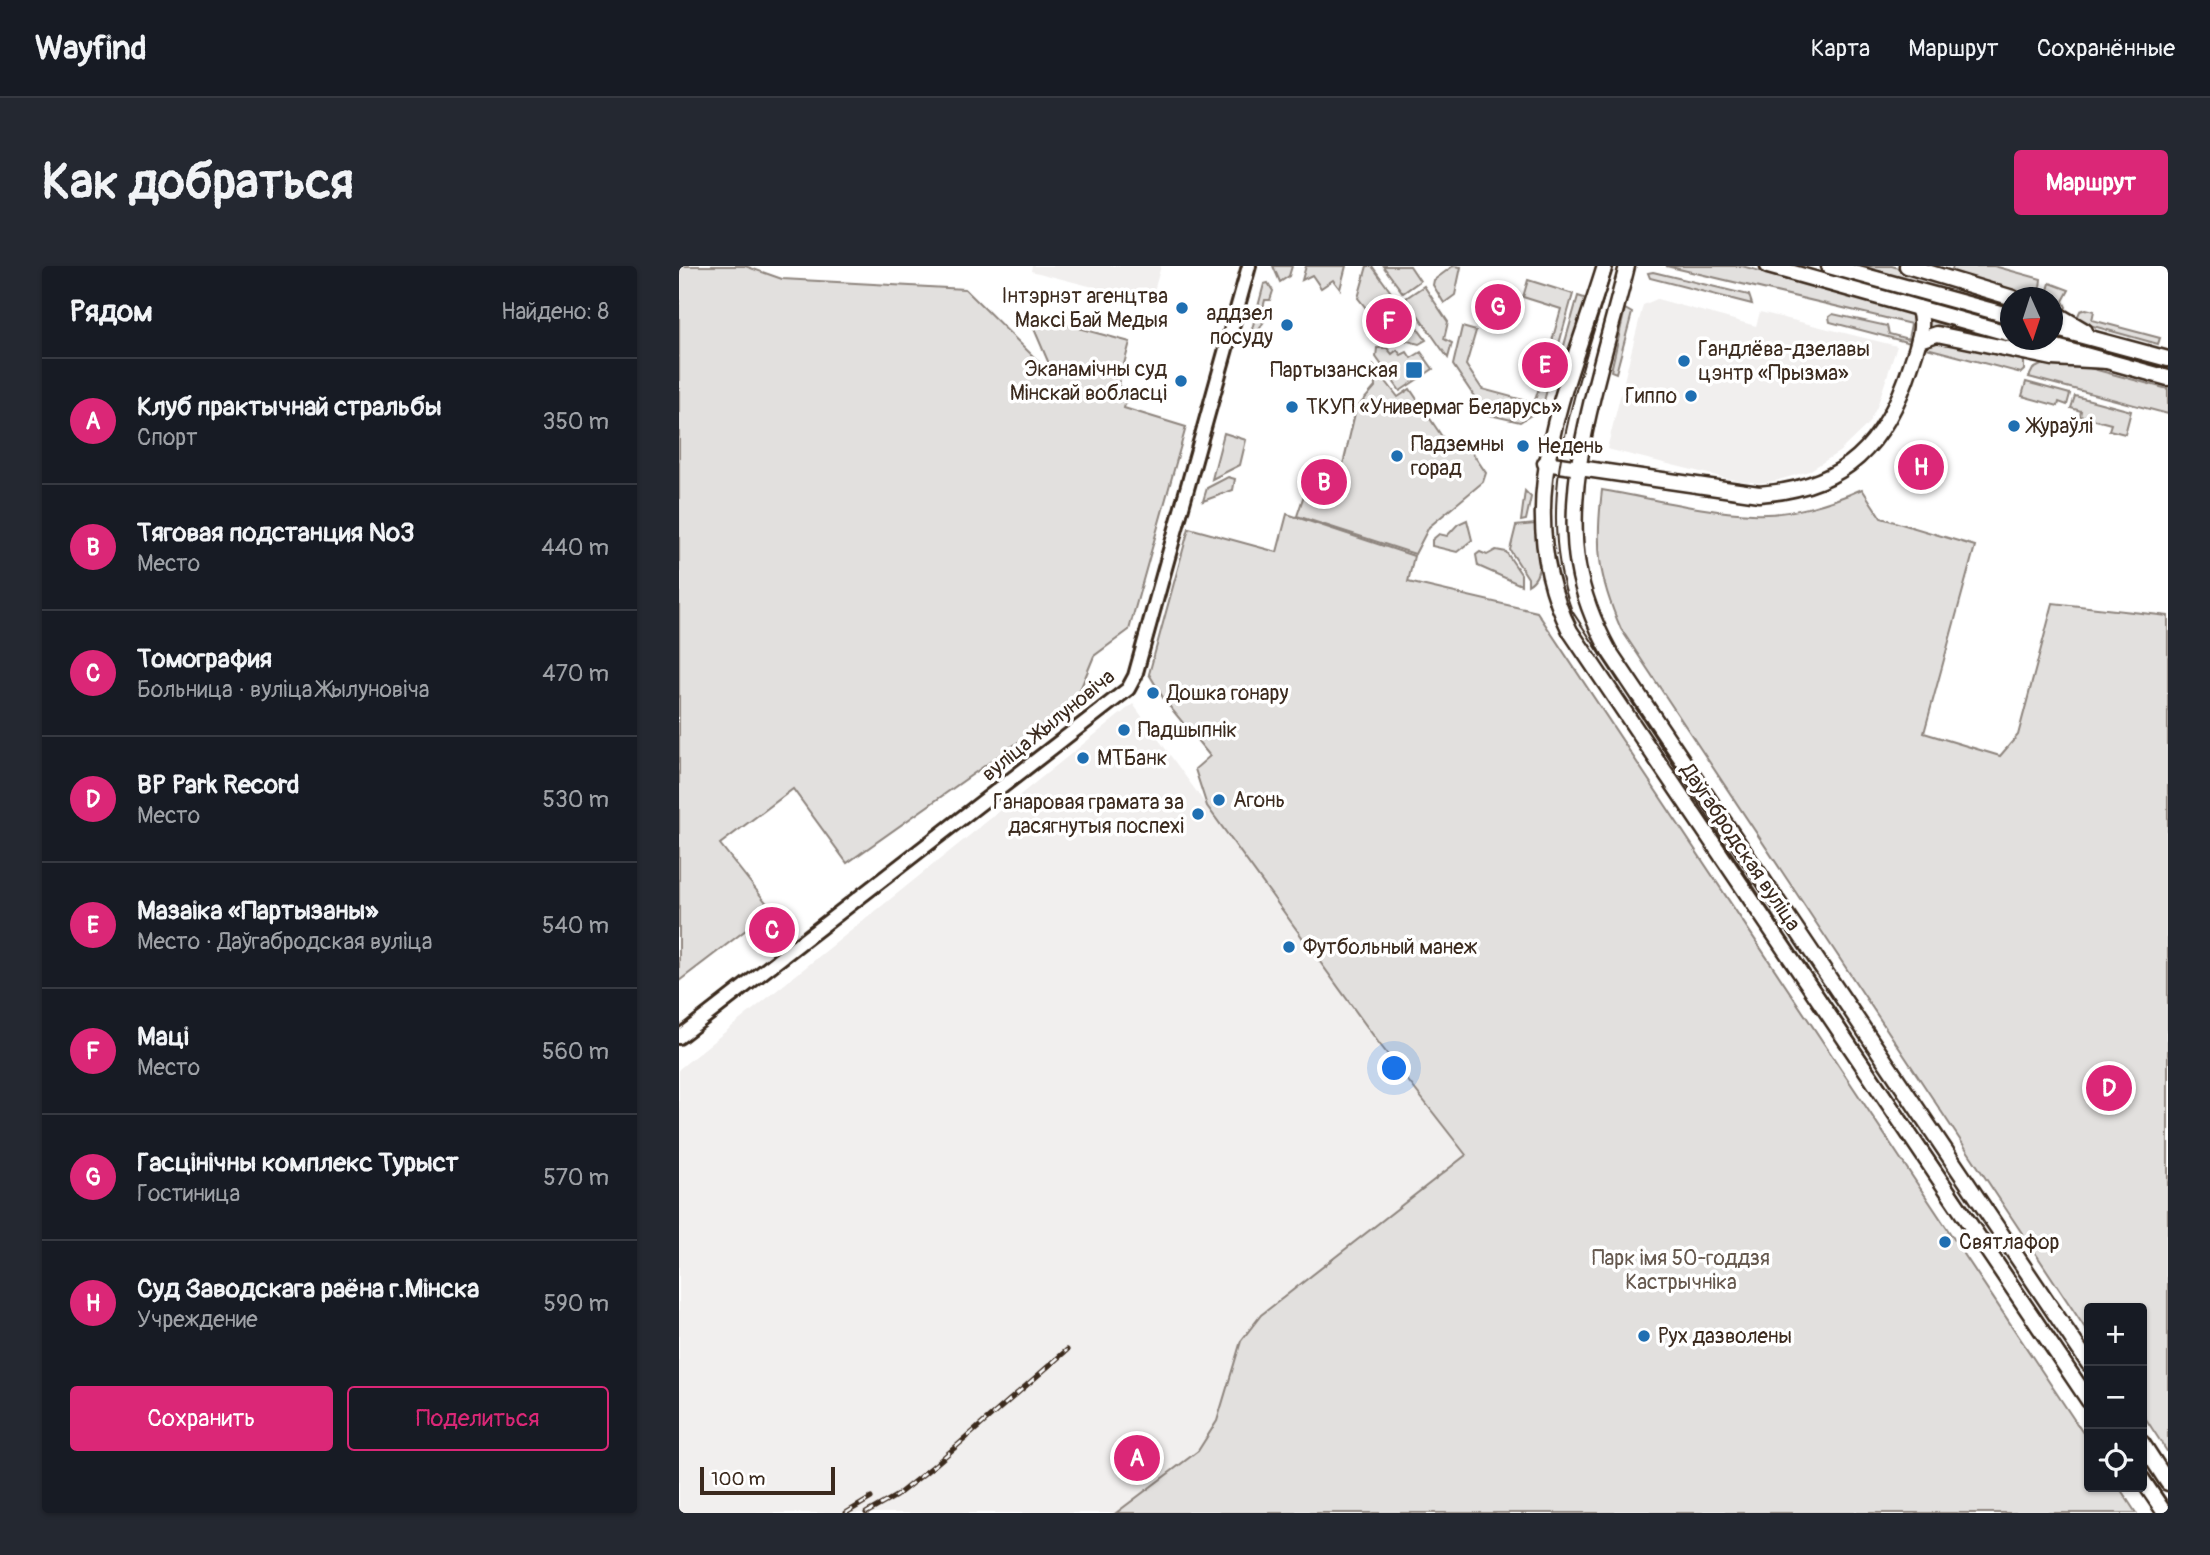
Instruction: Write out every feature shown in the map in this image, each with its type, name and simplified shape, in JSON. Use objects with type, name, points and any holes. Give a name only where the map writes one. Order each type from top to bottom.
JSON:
[{"type":"main road","name":"Даўгабродская вуліца","points":[[1605,266],[1564,390],[1545,463],[1543,513],[1552,592],[1570,631],[2084,1394]]},
{"type":"main road","name":"Даўгабродская вуліца","points":[[1627,266],[1578,468],[1574,522],[1578,568],[1587,602],[1609,651],[2084,1357]]},
{"type":"main road","points":[[1768,266],[2000,331]]},
{"type":"main road","points":[[1829,266],[2000,313]]},
{"type":"main road","points":[[1907,266],[2000,294]]},
{"type":"main road","points":[[1545,463],[1759,494],[1810,485],[1852,464],[1873,445],[1892,417],[1919,340],[1922,318],[1918,308]]},
{"type":"main road","points":[[2063,318],[2101,341]]},
{"type":"main road","points":[[2063,331],[2168,359]]},
{"type":"main road","points":[[1919,340],[1937,334],[2052,358],[2108,361]]},
{"type":"main road","points":[[2063,349],[2168,378]]},
{"type":"main road","points":[[2147,1450],[2168,1482]]},
{"type":"main road","points":[[2147,1486],[2165,1513]]},
{"type":"street","name":"вуліца Жылуновіча","points":[[679,1037],[1128,689],[1135,676],[1249,266]]},
{"type":"shaded area","points":[[1032,266],[1161,266],[1151,302],[1031,271]]},
{"type":"shaded area","name":"Гандлёва-дзелавы цэнтр «Прызма»","points":[[1657,299],[1756,326],[1760,312],[1897,346],[1877,407],[1868,424],[1839,452],[1809,471],[1759,483],[1729,479],[1607,449],[1643,305]]},
{"type":"shaded area","points":[[1133,704],[1378,1042],[1466,1155],[1241,1341],[1217,1421],[1198,1451],[1116,1513],[679,1513],[679,1069]]},
{"type":"green space","points":[[679,266],[745,266],[782,279],[965,289],[1041,364],[1050,366],[1032,324],[1037,317],[1130,342],[1118,386],[1129,390],[1124,408],[1186,427],[1129,630],[1094,656],[1075,702],[847,863],[793,789],[720,844],[772,910],[679,981]]},
{"type":"green space","points":[[1273,266],[1292,266],[1289,276],[1280,282]]},
{"type":"green space","points":[[1306,266],[1346,266],[1340,289],[1333,280],[1321,288],[1312,275],[1302,280]]},
{"type":"green space","points":[[1367,266],[1372,266],[1393,295],[1393,300],[1370,313],[1358,298]]},
{"type":"green space","points":[[1383,266],[1410,266],[1420,281],[1403,293]]},
{"type":"green space","points":[[1453,266],[1461,267],[1455,295],[1444,303],[1433,285],[1434,280]]},
{"type":"green space","points":[[1666,266],[1742,266],[1912,313],[1919,317],[1914,344],[1830,322],[1829,317],[1833,314],[1887,326],[1889,334],[1908,339],[1911,324]]},
{"type":"green space","points":[[1859,266],[1892,266],[2000,302],[2000,308]]},
{"type":"green space","points":[[1953,266],[1994,266],[2041,279],[2040,287],[2000,287],[2000,290],[1950,277]]},
{"type":"green space","points":[[1648,273],[1749,295],[1752,304],[1650,278]]},
{"type":"green space","points":[[1528,280],[1573,294],[1548,383],[1541,380],[1561,309],[1523,297]]},
{"type":"green space","points":[[1268,283],[1273,291],[1270,300],[1265,300],[1260,320],[1264,321],[1257,334],[1251,333],[1264,284]]},
{"type":"green space","points":[[1424,286],[1448,322],[1444,339],[1452,343],[1448,358],[1406,298]]},
{"type":"green space","points":[[2063,288],[2069,290],[2063,301]]},
{"type":"green space","points":[[1578,296],[1587,299],[1561,378],[1556,374]]},
{"type":"green space","points":[[1397,305],[1401,306],[1426,340],[1419,344],[1381,334],[1374,320]]},
{"type":"green space","points":[[1625,309],[1632,313],[1616,373],[1611,371]]},
{"type":"green space","points":[[2080,311],[2094,311],[2092,320],[2160,338],[2158,344],[2086,324],[2077,318]]},
{"type":"green space","points":[[1926,318],[2000,338],[2000,343],[1924,333]]},
{"type":"green space","points":[[1462,327],[1476,331],[1466,365],[1482,389],[1534,403],[1539,388],[1547,390],[1542,408],[1520,422],[1486,414],[1453,365]]},
{"type":"green space","points":[[1934,339],[2005,357],[2008,354],[2024,361],[2024,370],[2021,373],[1923,347]]},
{"type":"green space","points":[[1377,348],[1387,348],[1392,354],[1397,350],[1401,355],[1407,352],[1411,358],[1421,352],[1433,369],[1400,391],[1376,357]]},
{"type":"green space","points":[[2043,364],[2086,367],[2168,389],[2168,414],[2029,377],[2033,369]]},
{"type":"green space","points":[[1374,366],[1398,397],[1410,389],[1451,450],[1462,443],[1467,445],[1486,473],[1483,482],[1429,527],[1415,554],[1297,516],[1304,495],[1334,503],[1356,409],[1375,387]]},
{"type":"green space","points":[[2026,382],[2070,394],[2067,405],[2059,402],[2058,406],[2022,396]]},
{"type":"green space","points":[[2075,396],[2131,411],[2125,434],[2109,430],[2111,424],[2080,416],[2081,411],[2071,408]]},
{"type":"green space","points":[[1224,433],[1246,440],[1240,465],[1212,479]]},
{"type":"green space","points":[[1228,477],[1235,479],[1233,490],[1203,501],[1207,488]]},
{"type":"green space","points":[[1862,489],[1881,518],[1975,546],[1924,733],[2000,756],[2018,735],[2053,603],[2168,616],[2168,1453],[2147,1421],[2147,1303],[2084,1303],[2084,1326],[1621,629],[1607,593],[1599,545],[1602,490],[1733,513],[1780,513],[1836,500]]},
{"type":"green space","points":[[1525,491],[1531,497],[1526,520],[1521,521]]},
{"type":"green space","name":"Парк імя 50-годдзя Кастрычніка","points":[[1287,514],[1414,556],[1408,582],[1537,612],[2084,1434],[2084,1492],[2122,1492],[2136,1513],[1116,1513],[1198,1451],[1217,1421],[1241,1341],[1261,1315],[1466,1155],[1378,1042],[1207,806],[1195,769],[1210,756],[1165,701],[1149,674],[1189,528],[1277,552]]},
{"type":"green space","points":[[1467,520],[1472,540],[1457,552],[1432,546],[1432,540],[1439,534],[1447,536],[1458,524]]},
{"type":"green space","points":[[1535,524],[1539,566],[1538,574],[1528,585],[1528,578],[1510,550],[1516,526]]},
{"type":"green space","points":[[1496,550],[1506,552],[1521,574],[1521,585],[1478,566],[1476,555],[1480,552],[1487,555]]},
{"type":"tram line","points":[[1613,266],[1575,394],[1558,480],[1556,524],[1560,567],[1572,611],[1835,1010],[2084,1379]]},
{"type":"tram line","points":[[2147,1472],[2168,1504]]},
{"type":"railway","points":[[866,1513],[896,1496],[936,1464],[1067,1350]]},
{"type":"railway","points":[[846,1513],[871,1498]]},
{"type":"place","name":"Гасцінічны комплекс Турыст","points":[[1498,307]]},
{"type":"place","name":"Інтэрнэт агенцтва Максі Бай Медыя","points":[[1182,308]]},
{"type":"place","name":"Маці","points":[[1389,321]]},
{"type":"place","name":"аддзел посуду","points":[[1287,325]]},
{"type":"place","name":"Гандлёва-дзелавы цэнтр «Прызма»","points":[[1684,361]]},
{"type":"place","name":"Мазаіка «Партызаны»","points":[[1545,365]]},
{"type":"place","name":"Партызанская","points":[[1414,370]]},
{"type":"place","name":"Эканамічны суд Мінскай вобласці","points":[[1181,381]]},
{"type":"place","name":"Гиппо","points":[[1691,396]]},
{"type":"place","name":"ТКУП «Универмаг Беларусь»","points":[[1292,407]]},
{"type":"place","name":"Жураўлі","points":[[2014,426]]},
{"type":"place","name":"Недень","points":[[1523,446]]},
{"type":"place","name":"Падземны горад","points":[[1397,456]]},
{"type":"place","name":"Суд Заводскага раёна г.Мінска","points":[[1921,467]]},
{"type":"place","name":"Тяговая подстанция №3","points":[[1324,482]]},
{"type":"place","name":"Дошка гонару","points":[[1153,693]]},
{"type":"place","name":"Падшыпнік","points":[[1124,730]]},
{"type":"place","name":"МТБанк","points":[[1083,758]]},
{"type":"place","name":"Агонь","points":[[1219,800]]},
{"type":"place","name":"Ганаровая грамата за дасягнутыя поспехі","points":[[1198,814]]},
{"type":"place","name":"Томография","points":[[772,930]]},
{"type":"place","name":"Футбольный манеж","points":[[1289,947]]},
{"type":"place","name":"BP Park Record","points":[[2109,1088]]},
{"type":"place","name":"Святлафор","points":[[1945,1242]]},
{"type":"place","name":"Рух дазволены","points":[[1644,1336]]},
{"type":"place","name":"Клуб практычнай стральбы","points":[[1137,1458]]}]
